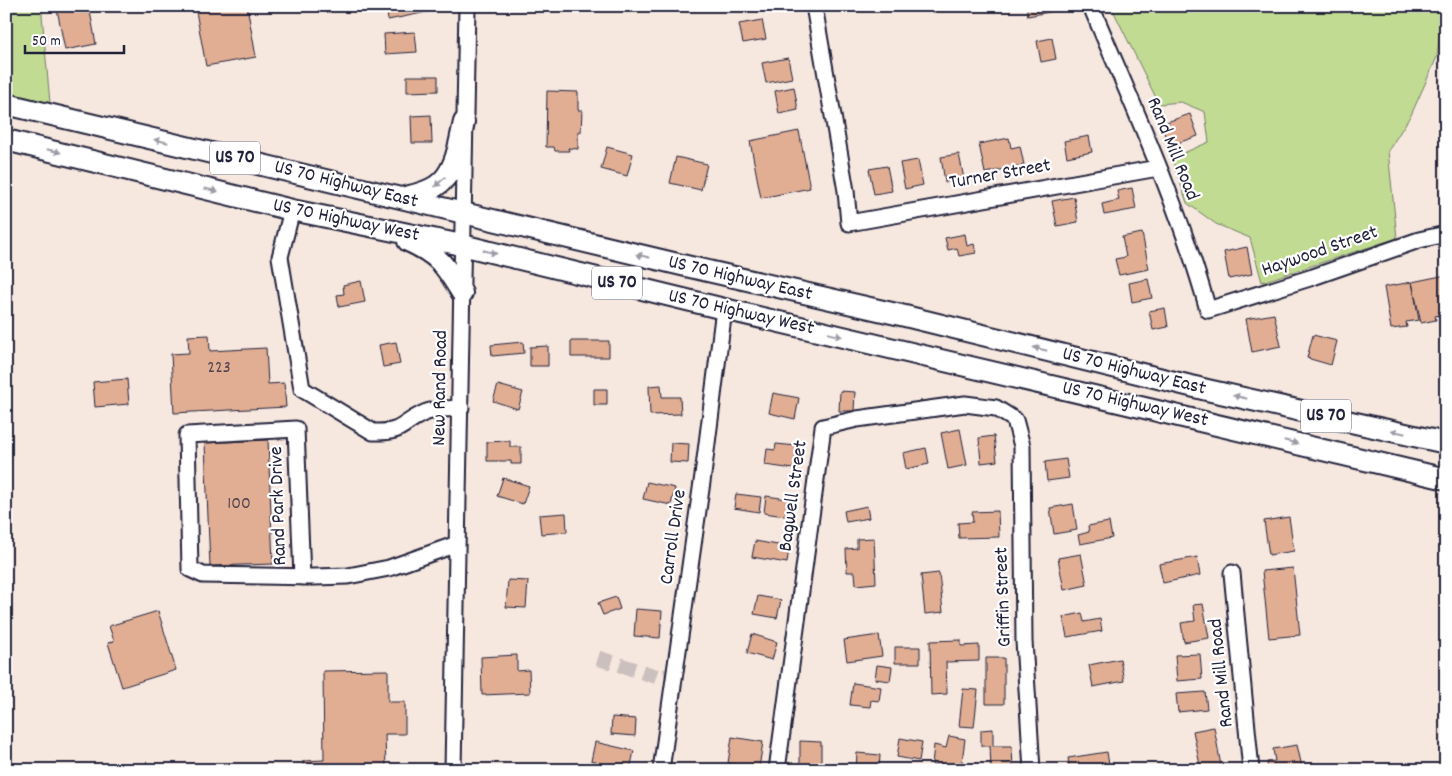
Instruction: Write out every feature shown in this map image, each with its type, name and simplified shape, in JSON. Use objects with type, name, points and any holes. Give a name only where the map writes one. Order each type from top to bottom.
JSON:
[{"type":"main road","name":"US 70 Highway East","points":[[6,104],[464,214],[905,316],[1207,390],[1446,443]]},
{"type":"main road","points":[[400,198],[426,191],[443,180],[452,166],[457,153],[464,122]]},
{"type":"main road","name":"US 70 Highway West","points":[[6,140],[292,210],[462,245],[724,309],[1446,479]]},
{"type":"main road","points":[[381,228],[430,252],[446,267],[462,293]]},
{"type":"street","name":"New Rand Road","points":[[454,770],[467,6]]},
{"type":"street","name":"Turner Street","points":[[814,6],[846,191],[849,223],[1158,168]]},
{"type":"street","name":"Rand Mill Road","points":[[1091,6],[1194,261],[1208,310]]},
{"type":"street","points":[[292,210],[280,257],[302,389],[373,432],[398,430],[424,413],[461,408]]},
{"type":"street","name":"Haywood Street","points":[[1208,310],[1313,277],[1418,240],[1446,234]]},
{"type":"street","name":"Carroll Drive","points":[[661,770],[702,484],[724,309]]},
{"type":"street","name":"Bagwell Street","points":[[778,770],[823,427],[857,419],[965,404],[996,408],[1015,420],[1016,424]]},
{"type":"street","name":"Griffin Street","points":[[1016,424],[1022,446],[1024,641],[1032,770]]},
{"type":"street","name":"Rand Park Drive","points":[[302,577],[296,429],[187,435],[190,569],[203,575],[302,577],[348,576],[389,568],[457,544]]},
{"type":"street","name":"Rand Mill Road","points":[[1232,573],[1251,770]]},
{"type":"green space","points":[[6,6],[43,6],[42,15],[50,103],[6,92]]},
{"type":"green space","points":[[1111,6],[1443,6],[1437,57],[1411,115],[1388,151],[1397,238],[1262,282],[1250,238],[1216,224],[1187,203],[1172,158],[1209,142],[1205,112],[1181,102],[1159,104]]},
{"type":"building","points":[[69,6],[89,6],[96,44],[65,50],[57,9]]},
{"type":"building","points":[[195,6],[247,6],[256,57],[206,66]]},
{"type":"building","points":[[386,6],[431,6],[432,11],[388,20]]},
{"type":"building","points":[[1026,6],[1053,6],[1054,11],[1028,16]]},
{"type":"building","points":[[762,20],[766,39],[743,43],[739,24]]},
{"type":"building","points":[[415,32],[417,52],[385,54],[384,34]]},
{"type":"building","points":[[1052,38],[1056,59],[1041,62],[1037,41]]},
{"type":"building","points":[[788,58],[792,78],[766,83],[762,63]]},
{"type":"building","points":[[407,76],[438,76],[438,91],[407,92]]},
{"type":"building","points":[[794,87],[798,110],[779,114],[775,91]]},
{"type":"building","points":[[547,91],[578,92],[578,110],[582,110],[581,132],[578,132],[578,149],[568,148],[569,151],[555,151],[554,147],[546,147]]},
{"type":"building","points":[[1190,114],[1198,136],[1169,146],[1161,124]]},
{"type":"building","points":[[431,115],[432,143],[412,143],[411,116]]},
{"type":"building","points":[[799,131],[810,188],[761,198],[750,141]]},
{"type":"building","points":[[1089,136],[1092,152],[1067,157],[1064,141]]},
{"type":"building","points":[[1009,138],[1011,148],[1020,146],[1024,165],[985,173],[979,144]]},
{"type":"building","points":[[607,147],[633,154],[627,176],[601,169]]},
{"type":"building","points":[[959,154],[964,179],[945,182],[941,157]]},
{"type":"building","points":[[676,157],[707,164],[701,190],[670,183]]},
{"type":"building","points":[[918,160],[923,185],[905,189],[900,163]]},
{"type":"building","points":[[887,166],[892,191],[874,194],[869,169]]},
{"type":"building","points":[[1132,188],[1136,209],[1104,215],[1102,204],[1119,200],[1117,191]]},
{"type":"building","points":[[1074,197],[1078,222],[1057,226],[1052,201]]},
{"type":"building","points":[[1142,233],[1149,269],[1119,275],[1115,259],[1126,257],[1122,237]]},
{"type":"building","points":[[965,234],[967,246],[974,244],[976,253],[959,256],[957,248],[948,250],[945,238]]},
{"type":"building","points":[[1247,247],[1252,274],[1229,279],[1224,252]]},
{"type":"building","points":[[1446,275],[1446,314],[1435,316],[1436,320],[1421,323],[1412,282]]},
{"type":"building","points":[[1148,279],[1152,298],[1132,302],[1129,283]]},
{"type":"building","points":[[361,281],[365,302],[339,307],[337,295],[344,294],[343,285]]},
{"type":"building","points":[[1412,282],[1419,320],[1406,322],[1407,327],[1391,329],[1384,287]]},
{"type":"building","points":[[1165,308],[1168,327],[1153,330],[1149,311]]},
{"type":"building","points":[[1274,314],[1281,346],[1252,352],[1246,319]]},
{"type":"building","points":[[209,335],[210,351],[266,348],[268,384],[284,383],[286,407],[174,413],[171,354],[189,353],[188,336]]},
{"type":"building","points":[[1313,335],[1337,341],[1331,365],[1307,358]]},
{"type":"building","points":[[571,341],[609,341],[609,357],[571,357]]},
{"type":"building","points":[[396,342],[400,364],[383,367],[379,345]]},
{"type":"building","points":[[523,342],[524,353],[492,356],[491,345]]},
{"type":"building","points":[[548,346],[548,366],[530,366],[530,347]]},
{"type":"building","points":[[127,379],[129,404],[95,407],[93,382]]},
{"type":"building","points":[[498,385],[523,392],[518,409],[493,401]]},
{"type":"building","points":[[661,385],[662,397],[680,397],[681,414],[650,415],[649,386]]},
{"type":"building","points":[[594,389],[607,389],[607,405],[594,405]]},
{"type":"building","points":[[840,391],[855,392],[854,411],[839,411]]},
{"type":"building","points":[[773,393],[799,398],[795,419],[769,413]]},
{"type":"building","points":[[960,429],[967,465],[948,469],[941,433]]},
{"type":"building","points":[[994,436],[997,461],[981,463],[979,438]]},
{"type":"building","points":[[268,440],[273,564],[210,566],[205,443]]},
{"type":"building","points":[[510,441],[510,447],[521,447],[521,464],[511,464],[511,461],[487,461],[487,442]]},
{"type":"building","points":[[671,443],[689,444],[688,463],[670,462]]},
{"type":"building","points":[[776,444],[797,446],[794,469],[765,465],[767,449],[775,450]]},
{"type":"building","points":[[926,448],[929,464],[906,469],[903,453]]},
{"type":"building","points":[[1066,459],[1069,478],[1047,481],[1045,462]]},
{"type":"building","points":[[503,478],[529,486],[523,504],[497,496]]},
{"type":"building","points":[[647,482],[675,488],[671,505],[643,499]]},
{"type":"building","points":[[736,494],[761,497],[759,512],[734,508]]},
{"type":"building","points":[[766,496],[788,499],[787,504],[793,505],[792,512],[786,512],[785,516],[764,513]]},
{"type":"building","points":[[1073,504],[1077,530],[1054,534],[1050,508]]},
{"type":"building","points":[[867,506],[869,518],[846,522],[844,511]]},
{"type":"building","points":[[998,511],[999,537],[959,538],[958,523],[973,522],[972,512]]},
{"type":"building","points":[[566,513],[567,532],[541,534],[539,515]]},
{"type":"building","points":[[1289,517],[1294,551],[1269,555],[1264,521]]},
{"type":"building","points":[[1109,522],[1112,538],[1080,544],[1078,535],[1089,532],[1088,526]]},
{"type":"building","points":[[874,538],[876,583],[856,585],[855,572],[847,572],[846,549],[857,548],[857,539]]},
{"type":"building","points":[[755,541],[789,547],[787,563],[752,557]]},
{"type":"building","points":[[1081,554],[1087,585],[1064,590],[1058,558]]},
{"type":"building","points":[[1197,557],[1200,575],[1163,583],[1159,564]]},
{"type":"building","points":[[1293,568],[1300,635],[1269,638],[1262,571]]},
{"type":"building","points":[[939,573],[943,612],[925,614],[921,575]]},
{"type":"building","points":[[508,580],[528,581],[526,608],[506,607]]},
{"type":"building","points":[[758,596],[781,600],[777,618],[754,614]]},
{"type":"building","points":[[616,597],[620,609],[603,615],[598,603]]},
{"type":"building","points":[[1203,604],[1209,638],[1184,642],[1181,623],[1195,621],[1193,605]]},
{"type":"building","points":[[636,609],[662,611],[660,638],[634,636]]},
{"type":"building","points":[[158,611],[176,670],[122,687],[108,643],[114,641],[109,626]]},
{"type":"building","points":[[1082,613],[1084,622],[1100,619],[1102,631],[1067,637],[1063,617]]},
{"type":"building","points":[[752,634],[777,642],[772,660],[747,653]]},
{"type":"building","points":[[879,635],[882,656],[847,661],[844,640]]},
{"type":"building","points":[[961,640],[961,646],[979,645],[979,661],[946,662],[947,694],[931,695],[930,641]]},
{"type":"building","points":[[895,647],[920,647],[920,663],[895,663]]},
{"type":"building","points":[[1200,654],[1202,679],[1177,681],[1175,655]]},
{"type":"building","points":[[517,655],[517,671],[529,670],[530,693],[482,695],[481,657]]},
{"type":"building","points":[[986,658],[1004,658],[1004,704],[986,704]]},
{"type":"building","points":[[1120,659],[1124,681],[1093,687],[1089,665]]},
{"type":"building","points":[[877,665],[892,667],[890,681],[875,679]]},
{"type":"building","points":[[388,670],[388,702],[405,702],[405,734],[385,734],[386,770],[303,770],[303,761],[324,760],[323,671]]},
{"type":"building","points":[[853,683],[881,687],[879,701],[871,700],[870,707],[850,705]]},
{"type":"building","points":[[963,689],[978,690],[974,727],[959,726]]},
{"type":"building","points":[[1205,692],[1207,709],[1178,712],[1176,694]]},
{"type":"building","points":[[612,717],[636,719],[635,736],[611,734]]},
{"type":"building","points":[[1214,727],[1221,766],[1201,770],[1193,731]]},
{"type":"building","points":[[993,729],[993,746],[1012,746],[1013,770],[991,770],[990,746],[981,746],[981,730]]},
{"type":"building","points":[[949,736],[965,739],[961,769],[932,765],[934,745],[946,748]]},
{"type":"building","points":[[732,737],[763,742],[759,768],[728,763]]},
{"type":"building","points":[[900,738],[922,742],[919,761],[897,757]]},
{"type":"building","points":[[800,741],[821,742],[821,767],[800,766]]},
{"type":"building","points":[[595,742],[634,751],[630,770],[591,761]]},
{"type":"building","points":[[1297,745],[1302,767],[1288,770],[1268,770],[1267,762],[1275,761],[1273,749]]},
{"type":"building","points":[[1107,752],[1109,765],[1088,768],[1088,770],[1070,770],[1068,758]]},
{"type":"building","points":[[857,753],[880,755],[879,770],[856,770]]},
{"type":"tunnel","points":[[598,658],[658,677],[675,675]]}]
